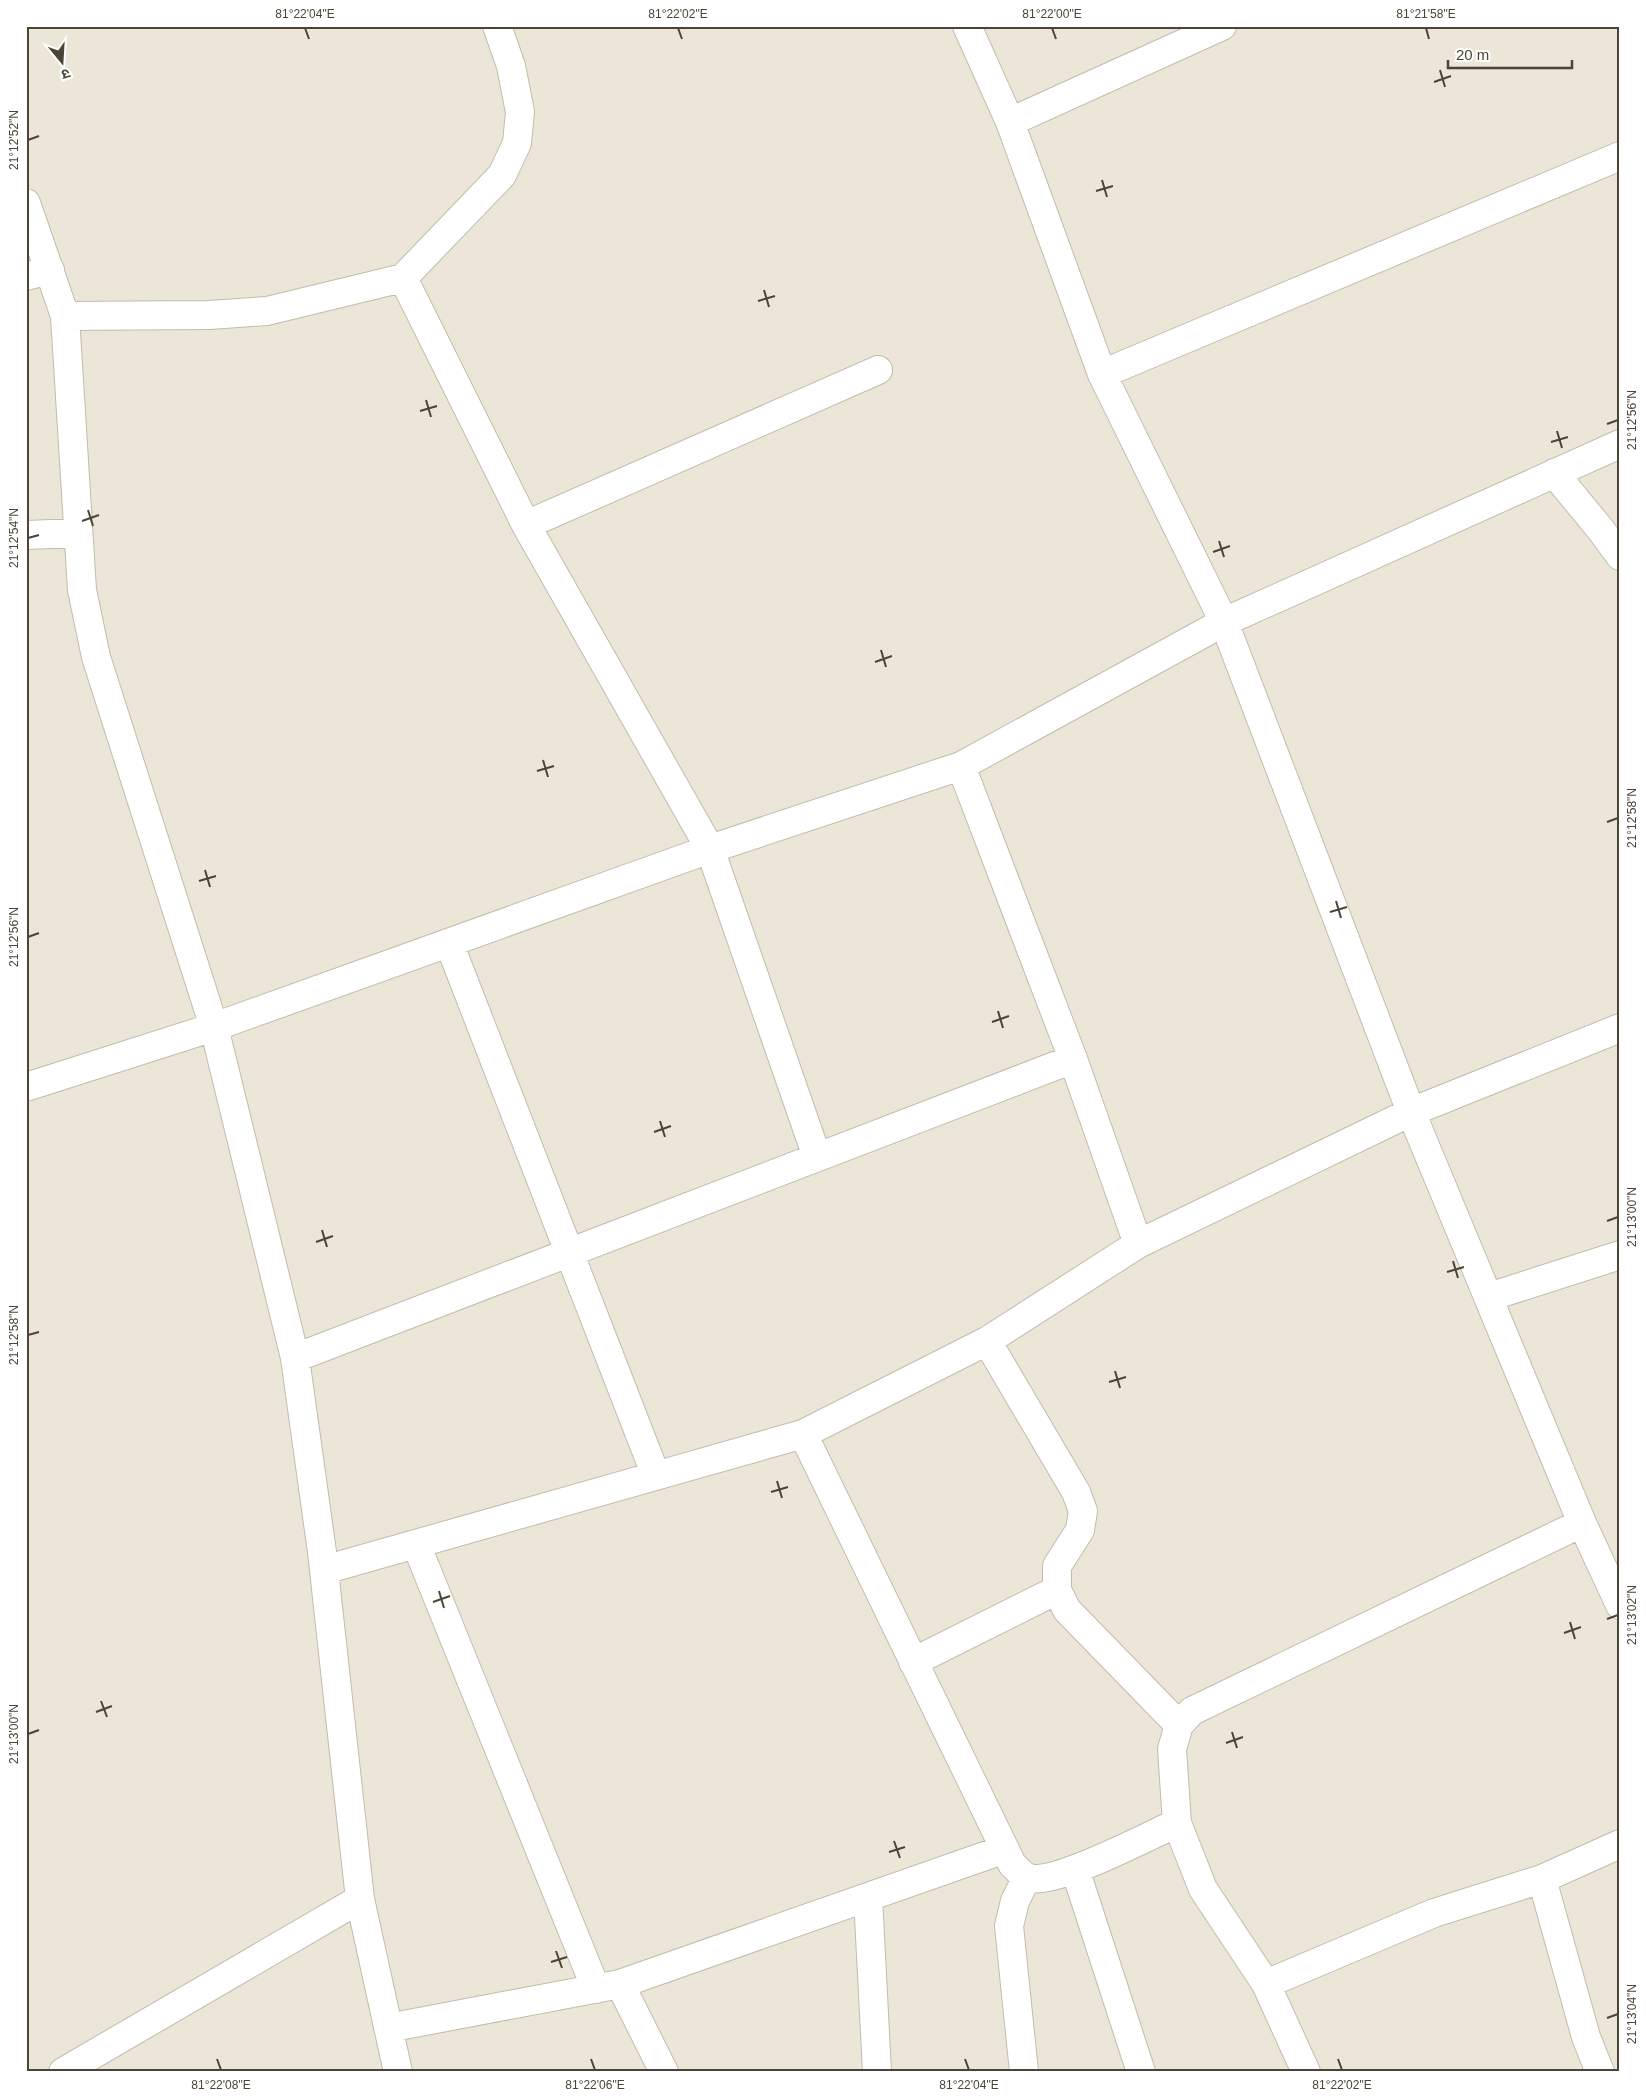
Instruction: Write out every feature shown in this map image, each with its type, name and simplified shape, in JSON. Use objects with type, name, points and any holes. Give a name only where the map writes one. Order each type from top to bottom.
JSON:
[{"type":"street","points":[[65,316],[209,315],[267,311],[403,278],[502,175],[517,143],[520,112],[511,66],[497,26]]},
{"type":"street","points":[[967,26],[1010,122],[1102,374],[1224,622],[1411,1112],[1582,1523],[1612,1567],[1620,1605]]},
{"type":"street","points":[[1010,122],[1222,26]]},
{"type":"street","points":[[1102,374],[1620,156]]},
{"type":"street","points":[[26,203],[38,273],[65,316],[82,590],[96,657],[214,1027],[295,1358],[324,1570],[360,1899],[398,2072]]},
{"type":"street","points":[[403,278],[526,525],[710,849],[817,1157]]},
{"type":"street","points":[[526,525],[878,370]]},
{"type":"street","points":[[26,1087],[214,1027],[710,849],[961,766],[1224,622],[1620,444]]},
{"type":"street","points":[[1554,473],[1620,556]]},
{"type":"street","points":[[26,535],[78,533]]},
{"type":"street","points":[[961,766],[1073,1059],[1138,1244]]},
{"type":"street","points":[[449,943],[656,1476]]},
{"type":"street","points":[[324,1570],[803,1434],[987,1341],[1138,1244],[1411,1112],[1620,1028]]},
{"type":"street","points":[[295,1358],[1073,1059]]},
{"type":"street","points":[[1488,1297],[1620,1255]]},
{"type":"street","points":[[987,1341],[1076,1492],[1083,1511],[1080,1530],[1057,1566],[1056,1590],[1067,1610],[1179,1725]]},
{"type":"street","points":[[803,1434],[1012,1864],[1027,1877],[1047,1878],[1075,1869],[1177,1823]]},
{"type":"street","points":[[1306,2072],[1266,1984],[1202,1889],[1177,1823],[1172,1749],[1179,1725],[1192,1711],[1582,1523]]},
{"type":"street","points":[[416,1544],[608,1987],[664,2072]]},
{"type":"street","points":[[913,1662],[1056,1590]]},
{"type":"street","points":[[1266,1984],[1434,1913],[1542,1879],[1620,1844]]},
{"type":"street","points":[[388,2028],[608,1987],[1005,1849]]},
{"type":"street","points":[[1075,1869],[1140,2072]]},
{"type":"street","points":[[1024,2072],[1009,1926],[1015,1901],[1027,1877]]},
{"type":"street","points":[[1542,1879],[1586,2037],[1600,2072]]},
{"type":"street","points":[[868,1897],[877,2072]]},
{"type":"street","points":[[80,2068],[360,1899]]},
{"type":"shaded area","points":[[26,26],[1620,26],[1620,2072],[26,2072]]}]
